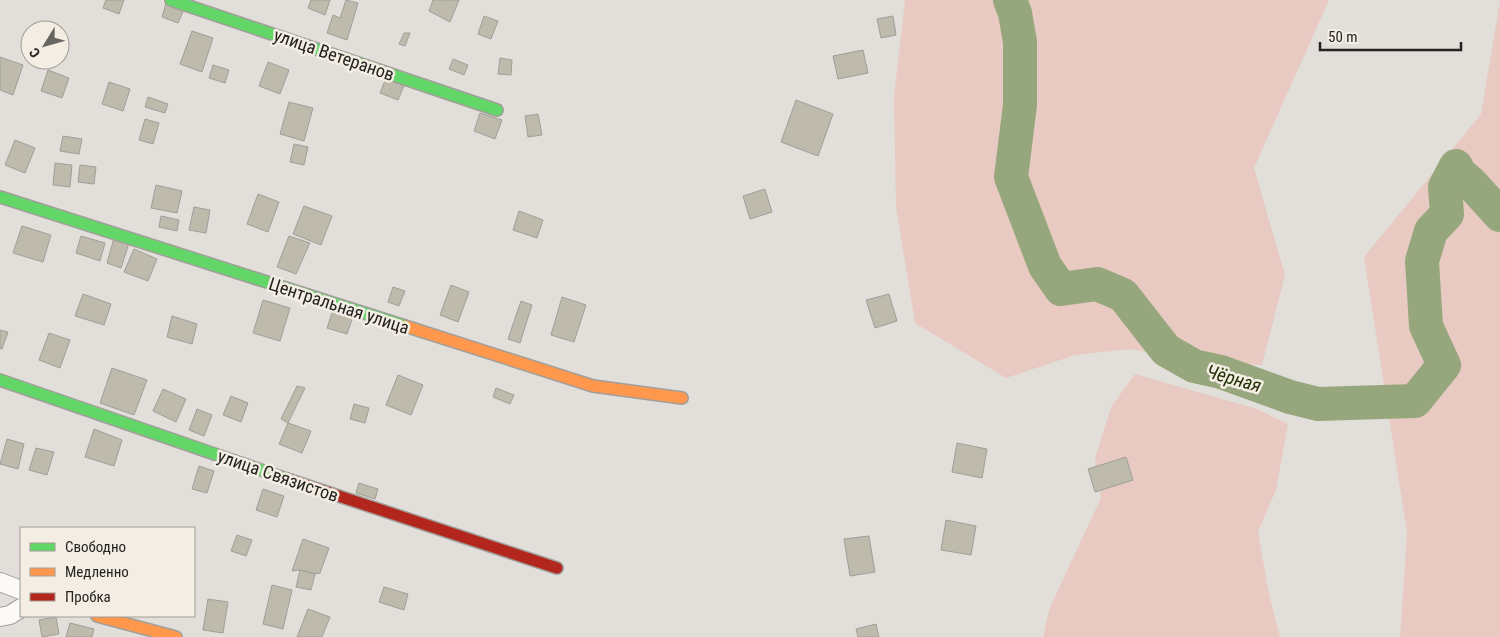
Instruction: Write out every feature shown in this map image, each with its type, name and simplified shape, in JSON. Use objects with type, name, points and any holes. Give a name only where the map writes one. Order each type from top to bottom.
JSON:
[{"type":"street","name":"улица Ветеранов","points":[[171,0],[497,110]]},
{"type":"street","name":"Центральная улица","points":[[0,197],[592,386],[682,398]]},
{"type":"street","name":"улица Связистов","points":[[0,380],[327,492],[557,568]]},
{"type":"street","points":[[0,582],[20,590]]},
{"type":"street","points":[[0,617],[20,609]]},
{"type":"street","points":[[101,617],[176,637]]},
{"type":"shaded area","points":[[905,0],[1329,0],[1254,168],[1285,275],[1262,365],[1196,362],[1131,349],[1075,355],[1006,378],[915,323],[896,207],[894,97]]},
{"type":"shaded area","points":[[1500,1],[1500,637],[1400,637],[1407,533],[1364,257],[1481,114]]},
{"type":"shaded area","points":[[1135,374],[1257,409],[1288,424],[1276,490],[1258,532],[1269,594],[1280,637],[1043,637],[1050,607],[1101,498],[1095,458],[1111,407]]},
{"type":"building","points":[[106,0],[124,0],[119,14],[103,8]]},
{"type":"building","points":[[167,0],[186,5],[178,23],[162,17]]},
{"type":"building","points":[[311,0],[330,0],[325,15],[308,8]]},
{"type":"building","points":[[346,0],[358,3],[347,40],[327,33],[333,15],[340,18]]},
{"type":"building","points":[[433,0],[459,0],[450,22],[429,11]]},
{"type":"building","points":[[484,16],[498,21],[491,39],[478,34]]},
{"type":"building","points":[[893,16],[896,35],[881,38],[877,19]]},
{"type":"building","points":[[192,31],[213,38],[202,72],[180,64]]},
{"type":"building","points":[[404,33],[410,33],[405,46],[399,44]]},
{"type":"building","points":[[863,50],[868,73],[838,79],[833,56]]},
{"type":"building","points":[[0,57],[20,64],[21,70],[13,95],[0,90]]},
{"type":"building","points":[[500,58],[512,60],[511,75],[498,74]]},
{"type":"building","points":[[453,59],[468,65],[464,75],[449,69]]},
{"type":"building","points":[[268,62],[289,70],[280,94],[259,86]]},
{"type":"building","points":[[213,65],[229,70],[225,83],[209,78]]},
{"type":"building","points":[[48,70],[69,78],[62,98],[41,91]]},
{"type":"building","points":[[386,78],[404,86],[398,100],[380,93]]},
{"type":"building","points":[[109,82],[130,89],[123,111],[102,104]]},
{"type":"building","points":[[148,97],[168,104],[165,113],[145,107]]},
{"type":"building","points":[[796,100],[833,114],[818,156],[781,142]]},
{"type":"building","points":[[289,102],[313,108],[304,141],[280,134]]},
{"type":"building","points":[[480,113],[502,120],[495,139],[474,131]]},
{"type":"building","points":[[538,114],[542,135],[528,137],[525,116]]},
{"type":"building","points":[[145,119],[159,123],[153,144],[139,140]]},
{"type":"building","points":[[63,136],[82,139],[79,154],[60,151]]},
{"type":"building","points":[[15,140],[35,148],[25,173],[5,165]]},
{"type":"building","points":[[294,144],[308,147],[304,165],[290,162]]},
{"type":"building","points":[[55,163],[72,165],[70,187],[53,185]]},
{"type":"building","points":[[80,165],[96,167],[94,184],[78,182]]},
{"type":"building","points":[[156,185],[182,191],[177,213],[151,208]]},
{"type":"building","points":[[765,189],[772,212],[750,219],[743,196]]},
{"type":"building","points":[[258,194],[279,202],[268,232],[247,224]]},
{"type":"building","points":[[304,206],[332,216],[321,245],[293,234]]},
{"type":"building","points":[[194,207],[210,210],[206,233],[189,230]]},
{"type":"building","points":[[519,211],[543,220],[537,238],[513,230]]},
{"type":"building","points":[[161,216],[179,220],[177,231],[159,227]]},
{"type":"building","points":[[22,226],[51,235],[43,262],[13,253]]},
{"type":"building","points":[[81,236],[105,243],[100,261],[76,253]]},
{"type":"building","points":[[289,236],[310,243],[296,274],[277,267]]},
{"type":"building","points":[[114,238],[129,243],[121,268],[107,263]]},
{"type":"building","points":[[134,249],[157,259],[148,281],[124,272]]},
{"type":"building","points":[[451,285],[469,292],[458,322],[440,315]]},
{"type":"building","points":[[393,287],[405,291],[399,306],[388,302]]},
{"type":"building","points":[[83,294],[111,304],[104,325],[75,316]]},
{"type":"building","points":[[889,294],[897,321],[875,328],[866,300]]},
{"type":"building","points":[[562,297],[586,305],[574,342],[551,335]]},
{"type":"building","points":[[263,300],[290,308],[280,341],[253,333]]},
{"type":"building","points":[[521,301],[532,305],[520,343],[508,339]]},
{"type":"building","points":[[335,304],[355,311],[347,334],[327,328]]},
{"type":"building","points":[[172,316],[197,324],[192,344],[167,337]]},
{"type":"building","points":[[0,330],[8,332],[2,349],[0,348]]},
{"type":"building","points":[[49,333],[70,340],[60,368],[39,360]]},
{"type":"building","points":[[112,368],[147,380],[134,415],[100,403]]},
{"type":"building","points":[[398,375],[423,385],[411,415],[386,405]]},
{"type":"building","points":[[297,386],[305,388],[288,423],[281,419]]},
{"type":"building","points":[[496,388],[514,395],[510,404],[493,397]]},
{"type":"building","points":[[163,389],[186,399],[176,422],[153,411]]},
{"type":"building","points":[[231,396],[248,403],[241,422],[223,415]]},
{"type":"building","points":[[354,404],[369,408],[365,423],[350,419]]},
{"type":"building","points":[[197,409],[212,415],[204,436],[189,430]]},
{"type":"building","points":[[288,423],[311,431],[302,453],[279,444]]},
{"type":"building","points":[[94,429],[122,440],[114,466],[85,457]]},
{"type":"building","points":[[7,439],[24,444],[18,469],[0,464]]},
{"type":"building","points":[[957,443],[987,449],[982,478],[952,472]]},
{"type":"building","points":[[36,448],[54,452],[47,475],[29,470]]},
{"type":"building","points":[[1126,457],[1133,480],[1095,492],[1088,469]]},
{"type":"building","points":[[199,466],[214,471],[207,493],[192,489]]},
{"type":"building","points":[[359,483],[378,489],[375,499],[356,493]]},
{"type":"building","points":[[263,489],[284,496],[277,517],[256,510]]},
{"type":"building","points":[[946,520],[976,526],[971,555],[941,550]]},
{"type":"building","points":[[237,535],[252,540],[246,556],[231,551]]},
{"type":"building","points":[[869,536],[875,572],[850,576],[844,539]]},
{"type":"building","points":[[303,539],[329,548],[320,573],[315,574],[300,570],[292,571]]},
{"type":"building","points":[[300,570],[315,574],[311,590],[296,587]]},
{"type":"building","points":[[272,585],[292,590],[283,629],[263,624]]},
{"type":"building","points":[[384,587],[408,594],[404,610],[379,602]]},
{"type":"building","points":[[208,599],[228,602],[223,633],[203,630]]},
{"type":"building","points":[[308,609],[330,617],[322,637],[297,637]]},
{"type":"building","points":[[56,617],[59,634],[42,637],[39,620]]},
{"type":"building","points":[[70,623],[94,629],[92,637],[66,637]]},
{"type":"building","points":[[876,624],[879,637],[858,637],[856,629]]},
{"type":"waterway","name":"Чёрная","points":[[1010,0],[1015,13],[1020,42],[1020,105],[1011,177],[1045,266],[1061,289],[1097,284],[1123,295],[1166,350],[1194,366],[1221,372],[1290,397],[1318,404],[1415,401],[1444,365],[1426,326],[1422,261],[1431,231],[1447,214],[1445,187],[1456,166],[1460,174],[1470,182],[1500,215]]},
{"type":"traffic: fast","points":[[171,0],[497,110]]},
{"type":"traffic: fast","points":[[0,197],[405,326]]},
{"type":"traffic: fast","points":[[0,380],[287,479]]},
{"type":"traffic: slow","points":[[405,326],[593,386],[682,398]]},
{"type":"traffic: slow","points":[[101,617],[176,637]]},
{"type":"traffic: jam","points":[[287,479],[557,568]]}]
